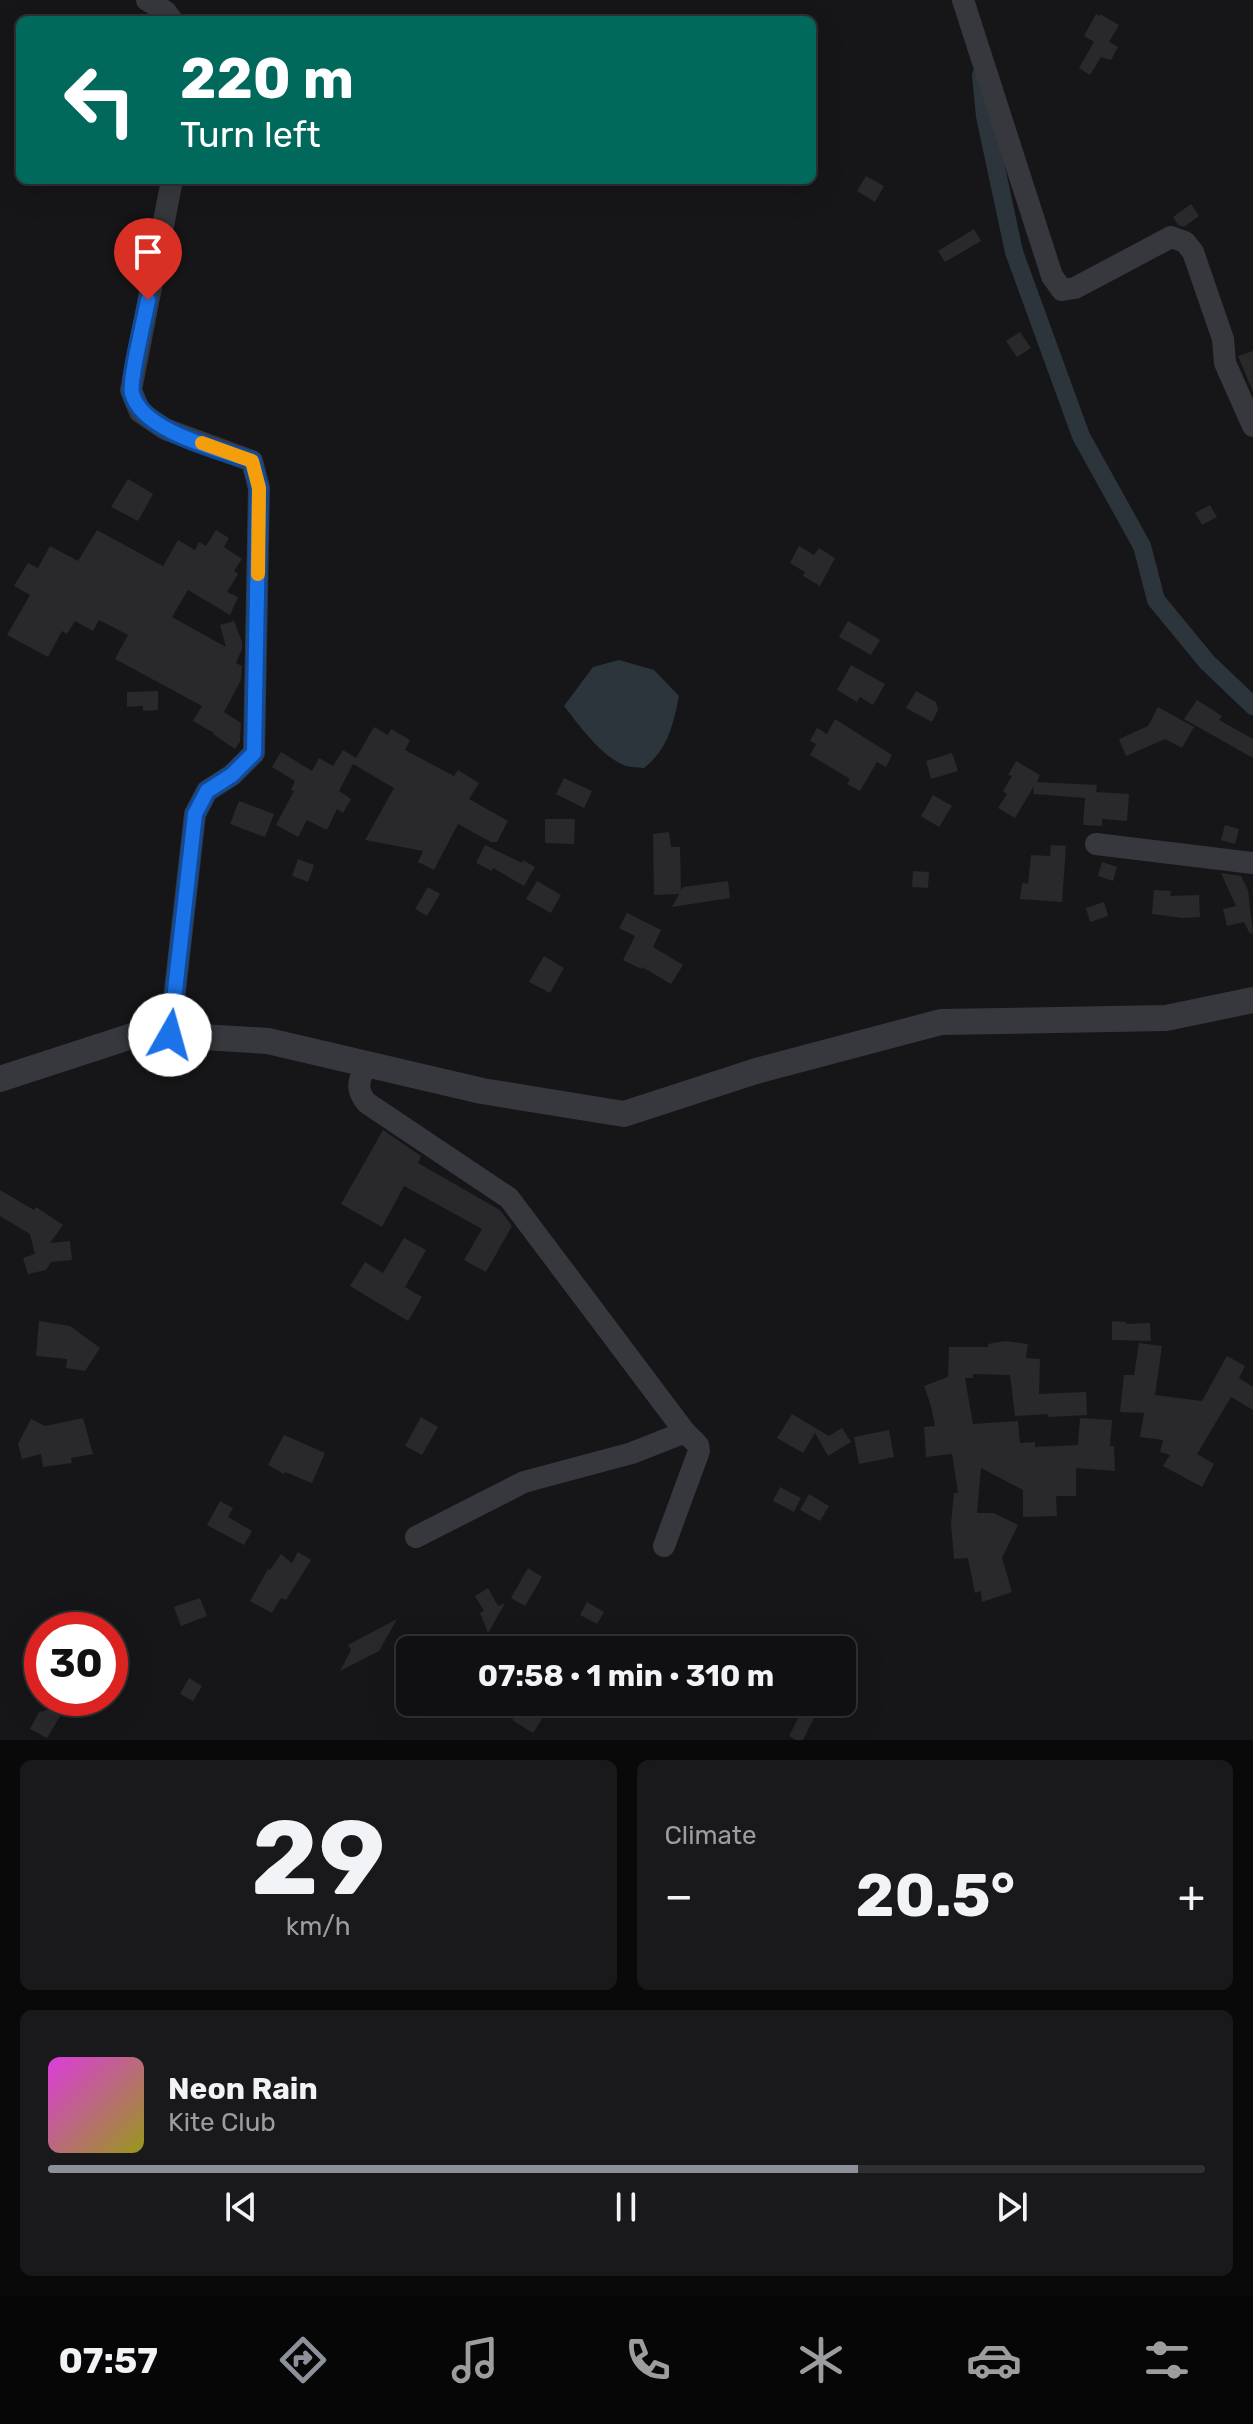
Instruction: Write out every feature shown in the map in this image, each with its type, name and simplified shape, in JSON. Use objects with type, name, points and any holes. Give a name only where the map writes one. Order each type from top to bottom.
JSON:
[{"type":"street","points":[[147,0],[169,16]]},
{"type":"street","points":[[963,0],[1052,276],[1062,290],[1075,288],[1171,237],[1185,242],[1193,252],[1223,339],[1225,363],[1253,425]]},
{"type":"street","points":[[170,1035],[195,814],[207,791],[232,775],[254,753],[259,488],[252,461],[165,429],[140,412],[131,390],[171,184]]},
{"type":"street","points":[[1096,844],[1253,863]]},
{"type":"street","points":[[0,1079],[132,1036],[170,1035],[268,1041],[482,1091],[624,1114],[756,1071],[941,1022],[1166,1018],[1253,1000]]},
{"type":"street","points":[[365,1065],[358,1086],[360,1095],[367,1103],[509,1198],[685,1432],[698,1445],[699,1451],[664,1546]]},
{"type":"street","points":[[416,1537],[524,1482],[632,1453],[685,1432]]},
{"type":"shaded area","points":[[619,660],[654,670],[679,696],[664,745],[644,768],[626,766],[607,755],[564,706],[593,667]]},
{"type":"building","points":[[1096,14],[1119,25],[1109,42],[1118,47],[1111,60],[1101,57],[1090,75],[1079,68],[1094,42],[1084,36]]},
{"type":"building","points":[[866,176],[884,186],[875,202],[857,191]]},
{"type":"building","points":[[1191,204],[1199,216],[1184,227],[1178,225],[1173,217]]},
{"type":"building","points":[[974,229],[981,241],[945,262],[938,251]]},
{"type":"building","points":[[1020,332],[1031,348],[1017,357],[1006,341]]},
{"type":"building","points":[[1253,351],[1253,392],[1238,356]]},
{"type":"building","points":[[128,479],[153,494],[138,521],[111,507]]},
{"type":"building","points":[[1210,505],[1217,517],[1202,525],[1195,513]]},
{"type":"building","points":[[97,530],[163,566],[178,540],[195,550],[199,542],[206,546],[216,530],[229,538],[224,547],[242,559],[234,571],[238,574],[227,592],[238,597],[230,615],[188,590],[172,617],[226,647],[220,625],[234,621],[242,642],[236,663],[242,666],[241,680],[224,712],[241,723],[240,742],[235,749],[193,721],[202,706],[115,659],[128,635],[99,620],[93,631],[75,621],[67,634],[62,631],[48,657],[7,635],[30,595],[14,586],[28,563],[38,568],[50,546],[78,561]]},
{"type":"building","points":[[799,546],[814,555],[819,548],[835,558],[820,586],[803,576],[805,572],[790,563]]},
{"type":"building","points":[[848,621],[880,640],[871,655],[839,637]]},
{"type":"building","points":[[851,665],[885,684],[873,705],[860,697],[857,702],[837,690]]},
{"type":"building","points":[[158,691],[158,710],[143,711],[143,706],[127,707],[127,692]]},
{"type":"building","points":[[916,691],[936,702],[938,710],[932,722],[906,708]]},
{"type":"building","points":[[1197,700],[1222,716],[1219,720],[1253,739],[1253,758],[1184,719]]},
{"type":"building","points":[[1158,707],[1194,727],[1182,748],[1165,739],[1126,756],[1119,739],[1148,726]]},
{"type":"building","points":[[835,719],[892,755],[886,767],[877,762],[860,791],[847,784],[850,779],[810,755],[816,744],[810,741],[817,728],[827,734]]},
{"type":"building","points":[[374,727],[388,735],[391,729],[410,740],[405,750],[454,776],[458,770],[479,783],[469,799],[508,821],[497,842],[491,842],[458,824],[434,870],[418,862],[423,851],[365,840],[394,788],[353,764],[339,791],[351,799],[343,813],[337,809],[327,830],[307,820],[298,837],[276,825],[294,791],[291,790],[295,781],[272,767],[281,752],[312,771],[319,758],[333,766],[343,750],[356,758]]},
{"type":"building","points":[[952,753],[958,771],[931,779],[926,761]]},
{"type":"building","points":[[1016,761],[1040,775],[1037,782],[1097,785],[1096,792],[1129,794],[1127,821],[1102,819],[1102,826],[1083,825],[1085,798],[1033,794],[1034,786],[1015,818],[998,808],[1007,794],[1003,791]]},
{"type":"building","points":[[564,778],[592,791],[584,808],[556,794]]},
{"type":"building","points":[[933,795],[952,806],[939,827],[921,816]]},
{"type":"building","points":[[239,801],[274,814],[265,837],[230,824]]},
{"type":"building","points":[[545,819],[575,819],[574,844],[545,843]]},
{"type":"building","points":[[1225,825],[1239,829],[1235,844],[1221,840]]},
{"type":"building","points":[[669,832],[671,847],[680,847],[681,891],[683,887],[728,881],[730,898],[672,907],[679,894],[654,895],[653,834]]},
{"type":"building","points":[[485,845],[535,867],[524,886],[493,868],[492,871],[476,863]]},
{"type":"building","points":[[1051,845],[1066,846],[1062,902],[1020,899],[1022,883],[1028,884],[1031,855],[1050,856]]},
{"type":"building","points":[[298,859],[314,865],[308,882],[292,876]]},
{"type":"building","points":[[1102,862],[1117,867],[1113,881],[1098,876]]},
{"type":"building","points":[[913,871],[929,872],[928,888],[912,887]]},
{"type":"building","points":[[1221,873],[1241,876],[1248,890],[1253,933],[1250,934],[1244,922],[1227,926],[1223,909],[1236,906]]},
{"type":"building","points":[[537,881],[561,895],[551,913],[526,899]]},
{"type":"building","points":[[428,887],[440,894],[427,916],[415,909]]},
{"type":"building","points":[[1154,890],[1171,891],[1170,896],[1199,895],[1200,917],[1152,914]]},
{"type":"building","points":[[1104,902],[1108,916],[1090,922],[1086,908]]},
{"type":"building","points":[[627,913],[661,930],[653,947],[683,965],[671,984],[623,960],[635,936],[619,928]]},
{"type":"building","points":[[544,956],[564,968],[550,993],[529,982]]},
{"type":"building","points":[[383,1130],[421,1156],[418,1163],[500,1210],[512,1226],[486,1272],[464,1260],[482,1229],[404,1186],[382,1227],[341,1204]]},
{"type":"building","points":[[0,1190],[34,1210],[36,1207],[63,1225],[50,1243],[70,1241],[72,1260],[51,1262],[46,1270],[28,1274],[23,1258],[35,1254],[30,1234],[0,1216]]},
{"type":"building","points":[[404,1238],[426,1250],[405,1287],[422,1297],[408,1321],[350,1286],[365,1262],[383,1273]]},
{"type":"building","points":[[39,1321],[70,1326],[100,1348],[85,1371],[66,1368],[67,1359],[36,1356]]},
{"type":"building","points":[[1112,1321],[1150,1323],[1151,1341],[1112,1340]]},
{"type":"building","points":[[1005,1341],[1028,1344],[1026,1358],[1040,1359],[1039,1394],[1086,1392],[1087,1415],[1015,1416],[1010,1375],[973,1374],[973,1378],[965,1378],[973,1424],[1018,1421],[1020,1443],[1035,1442],[1035,1447],[1078,1445],[1080,1418],[1112,1420],[1110,1446],[1114,1446],[1115,1471],[1076,1468],[1076,1496],[1056,1496],[1057,1516],[1023,1517],[1023,1490],[981,1468],[977,1513],[994,1513],[1018,1525],[1002,1558],[1012,1592],[982,1602],[981,1591],[975,1593],[968,1558],[954,1559],[951,1524],[954,1493],[958,1493],[952,1454],[926,1457],[924,1427],[935,1426],[924,1386],[948,1377],[949,1347],[988,1347],[988,1344]]},
{"type":"building","points":[[1139,1343],[1162,1346],[1155,1395],[1202,1401],[1227,1356],[1245,1366],[1239,1378],[1253,1387],[1253,1410],[1231,1397],[1197,1454],[1214,1464],[1202,1487],[1163,1466],[1170,1455],[1160,1452],[1163,1440],[1140,1437],[1144,1413],[1120,1412],[1124,1375],[1134,1375]]},
{"type":"building","points":[[792,1414],[829,1436],[842,1428],[851,1442],[828,1456],[815,1433],[803,1453],[777,1438]]},
{"type":"building","points":[[421,1417],[438,1427],[422,1455],[405,1446]]},
{"type":"building","points":[[83,1418],[93,1454],[71,1458],[72,1463],[43,1467],[41,1454],[22,1459],[18,1444],[31,1419],[45,1426]]},
{"type":"building","points":[[889,1430],[894,1457],[859,1464],[854,1437]]},
{"type":"building","points":[[284,1435],[325,1453],[312,1483],[268,1465]]},
{"type":"building","points":[[780,1487],[801,1498],[794,1512],[773,1501]]},
{"type":"building","points":[[809,1494],[829,1506],[820,1521],[800,1510]]},
{"type":"building","points":[[220,1501],[233,1508],[228,1517],[252,1531],[244,1545],[207,1525]]},
{"type":"building","points":[[298,1552],[311,1560],[286,1600],[281,1598],[272,1613],[250,1601],[268,1569],[281,1554],[292,1563]]},
{"type":"building","points":[[528,1568],[542,1577],[525,1606],[511,1598]]},
{"type":"building","points":[[488,1588],[498,1606],[505,1603],[488,1633],[480,1613],[484,1611],[475,1596]]},
{"type":"building","points":[[200,1598],[207,1616],[181,1626],[174,1607]]},
{"type":"building","points":[[587,1602],[604,1612],[597,1624],[580,1615]]},
{"type":"building","points":[[397,1619],[379,1651],[340,1671],[351,1650],[348,1645]]},
{"type":"building","points":[[189,1678],[202,1686],[193,1701],[180,1694]]},
{"type":"building","points":[[37,1716],[60,1716],[47,1738],[30,1729]]},
{"type":"building","points":[[515,1716],[537,1716],[542,1719],[533,1733],[512,1720]]},
{"type":"building","points":[[799,1716],[815,1716],[803,1740],[789,1736]]},
{"type":"waterway","points":[[981,75],[985,116],[1014,252],[1081,436],[1142,546],[1156,600],[1207,662],[1253,706]]},
{"type":"slow traffic","points":[[202,443],[252,461],[259,488],[258,574]]},
{"type":"route","points":[[148,300],[131,390],[140,412],[165,429],[252,461],[259,488],[254,753],[232,775],[207,791],[195,814],[170,1035]]}]
